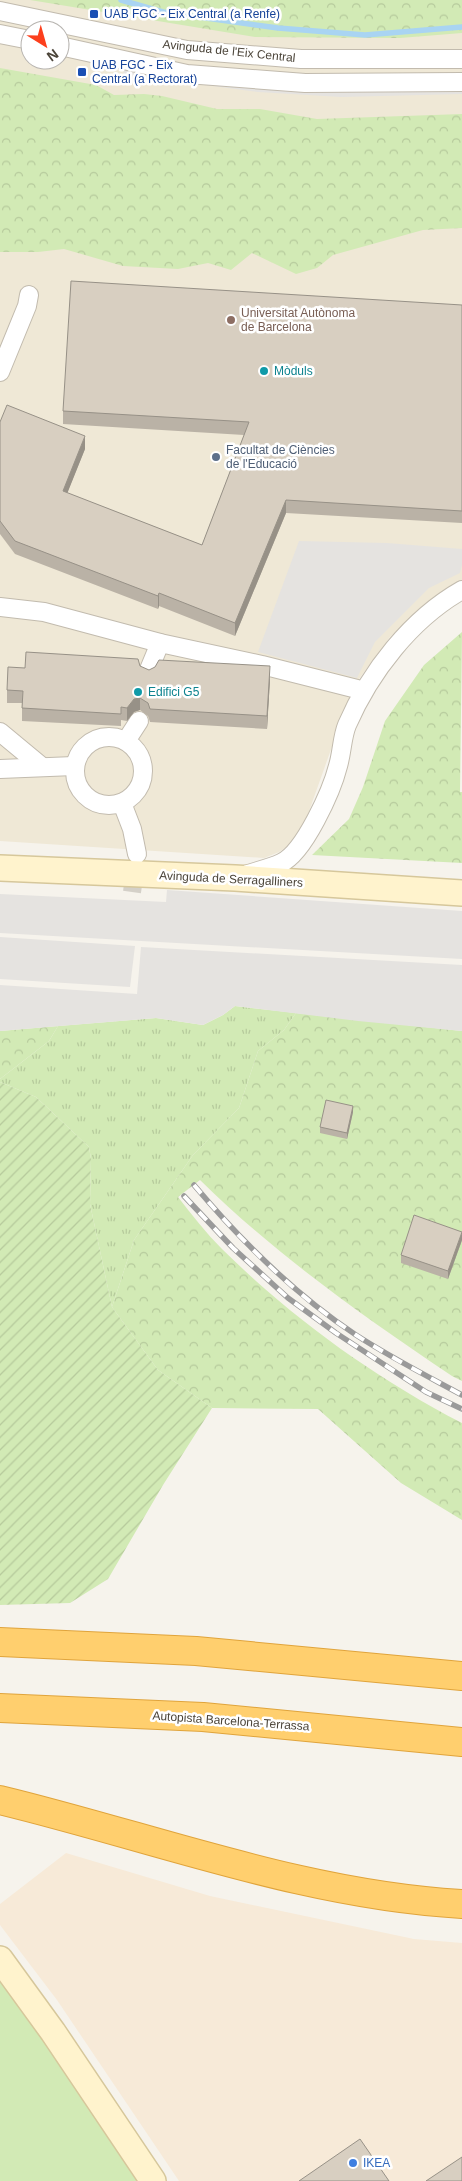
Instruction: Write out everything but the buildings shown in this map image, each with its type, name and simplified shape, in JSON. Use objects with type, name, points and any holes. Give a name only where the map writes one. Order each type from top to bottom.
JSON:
[{"type":"highway","points":[[0,1642],[196,1651],[462,1676]]},
{"type":"highway","name":"Autopista Barcelona-Terrassa","points":[[0,1708],[202,1717],[462,1742]]},
{"type":"highway","points":[[0,1800],[322,1885],[395,1897],[462,1904]]},
{"type":"street","name":"Avinguda de l'Eix Central","points":[[0,11],[187,50],[301,59],[462,59]]},
{"type":"street","points":[[0,34],[20,38]]},
{"type":"street","name":"Avinguda de l'Eix Central","points":[[70,48],[187,74],[305,83],[462,82]]},
{"type":"street","points":[[0,372],[27,306],[29,295]]},
{"type":"street","points":[[235,878],[283,862],[313,828],[338,767],[347,726],[367,688],[406,634],[446,599],[462,590]]},
{"type":"street","points":[[0,607],[44,612],[160,643],[271,667],[357,689]]},
{"type":"street","points":[[148,672],[160,643]]},
{"type":"street","points":[[126,741],[139,721]]},
{"type":"street","points":[[0,732],[41,766]]},
{"type":"street","points":[[104,737],[116,737],[126,741],[141,757],[143,768],[138,789],[122,803],[101,805],[91,801],[77,786],[74,766],[78,755],[94,740],[104,737]]},
{"type":"street","points":[[0,768],[74,766]]},
{"type":"street","points":[[122,803],[132,829],[137,854]]},
{"type":"street","name":"Avinguda de Serragalliners","points":[[0,868],[235,878],[462,893]]},
{"type":"street","points":[[0,1959],[53,2032],[153,2181]]},
{"type":"shaded area","name":"Universitat Autònoma de Barcelona","points":[[0,0],[462,0],[462,581],[434,597],[390,637],[359,679],[349,699],[303,828],[291,844],[279,852],[264,858],[0,841]]},
{"type":"shaded area","points":[[125,65],[462,85],[462,94],[341,97],[258,92],[123,74]]},
{"type":"shaded area","points":[[299,541],[387,543],[462,549],[462,565],[460,573],[429,588],[375,642],[357,678],[258,652]]},
{"type":"shaded area","points":[[167,890],[462,911],[462,959],[0,933],[0,894],[166,902]]},
{"type":"shaded area","points":[[0,937],[135,946],[130,987],[0,979]]},
{"type":"shaded area","points":[[141,947],[462,965],[462,1031],[235,1006],[223,1015],[203,1025],[156,1018],[0,1031],[0,985],[137,994]]},
{"type":"shaded area","points":[[66,1853],[210,1896],[414,1939],[462,1943],[462,2181],[179,2181],[57,2000],[0,1925],[0,1904]]},
{"type":"green space","points":[[30,0],[462,0],[462,33],[400,38],[255,37]]},
{"type":"green space","points":[[0,68],[96,85],[114,95],[144,94],[162,96],[217,109],[260,109],[317,119],[462,114],[462,228],[423,230],[333,255],[317,268],[296,274],[252,253],[231,270],[208,263],[178,269],[123,266],[64,249],[38,252],[0,252]]},
{"type":"green space","points":[[462,632],[460,792],[462,792],[462,863],[312,855],[349,819],[363,787],[385,721],[424,665]]},
{"type":"green space","points":[[235,1006],[296,1013],[284,1030],[258,1051],[239,1108],[193,1155],[134,1240],[112,1307],[90,1204],[91,1159],[89,1147],[36,1097],[0,1082],[0,1079],[49,1041],[58,1026],[156,1018],[203,1025],[223,1015]]},
{"type":"green space","points":[[296,1013],[462,1031],[462,1381],[452,1376],[321,1284],[259,1234],[200,1180],[178,1197],[222,1249],[249,1275],[306,1323],[397,1386],[462,1423],[462,1520],[401,1483],[318,1409],[212,1408],[158,1370],[112,1307],[134,1240],[193,1155],[239,1108],[258,1051],[284,1030]]},
{"type":"green space","points":[[58,1026],[49,1041],[0,1079],[0,1031]]},
{"type":"green space","points":[[0,1082],[36,1097],[89,1147],[91,1159],[90,1204],[112,1307],[158,1370],[212,1408],[163,1485],[108,1579],[70,1603],[0,1605]]},
{"type":"green space","points":[[0,1981],[124,2152],[143,2181],[0,2181]]},
{"type":"waterway","points":[[121,0],[163,12],[278,28],[365,35],[462,27]]},
{"type":"tunnel","points":[[132,892],[136,864]]},
{"type":"railway","points":[[194,1185],[250,1247],[311,1302],[356,1335],[462,1395]]},
{"type":"railway","points":[[184,1196],[233,1248],[288,1298],[336,1333],[426,1392],[462,1409]]},
{"type":"place","name":"UAB FGC - Eix Central (a Renfe)","points":[[94,14]]},
{"type":"place","name":"UAB FGC - Eix Central (a Rectorat)","points":[[82,72]]},
{"type":"place","name":"Universitat Autònoma de Barcelona","points":[[231,320]]},
{"type":"place","name":"Mòduls","points":[[264,371]]},
{"type":"place","name":"Facultat de Ciències de l'Educació","points":[[216,457]]},
{"type":"place","name":"Edifici G5","points":[[138,692]]},
{"type":"place","name":"IKEA","points":[[353,2163]]}]
